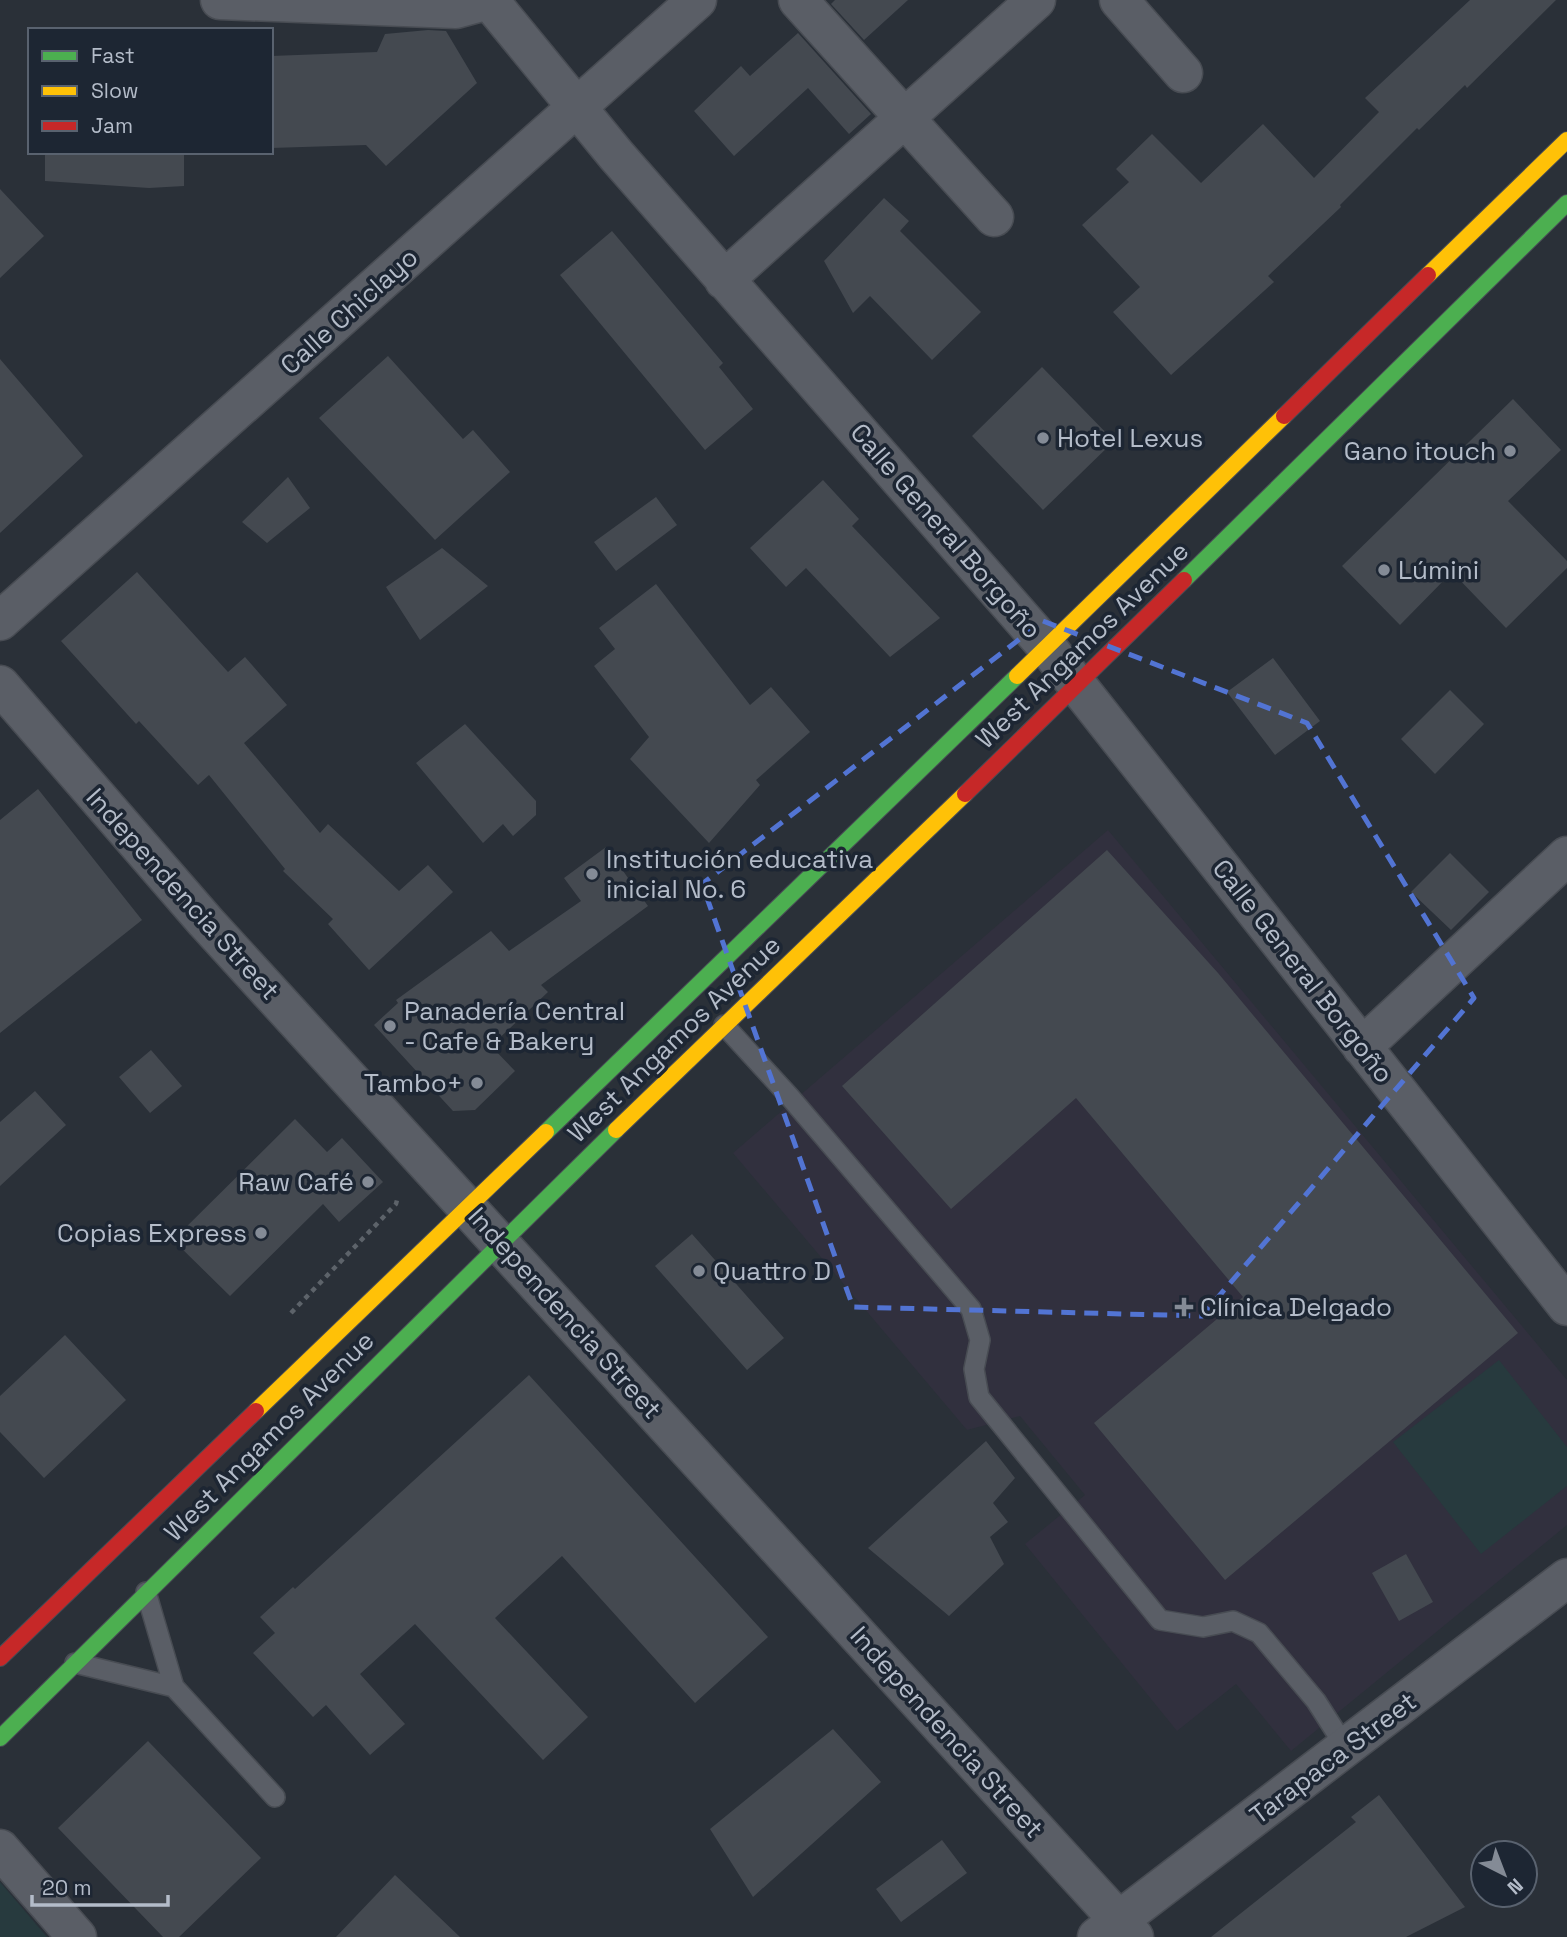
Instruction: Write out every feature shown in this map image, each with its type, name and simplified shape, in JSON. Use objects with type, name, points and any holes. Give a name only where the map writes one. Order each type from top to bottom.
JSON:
[{"type":"main road","name":"West Angamos Avenue","points":[[0,1658],[1048,647],[1567,140]]},
{"type":"main road","name":"West Angamos Avenue","points":[[0,1738],[500,1241],[1077,686],[1567,203]]},
{"type":"street","name":"Calle General Borgoño","points":[[220,0],[456,9],[489,0],[576,108],[724,280],[1048,647],[1567,1306]]},
{"type":"street","name":"Calle Chiclayo","points":[[0,621],[697,0]]},
{"type":"street","points":[[798,0],[994,217]]},
{"type":"street","points":[[724,280],[1036,0]]},
{"type":"street","points":[[1119,0],[1183,74]]},
{"type":"street","name":"Independencia Street","points":[[0,685],[205,921],[500,1241],[1117,1931]]},
{"type":"street","points":[[1362,1047],[1567,856]]},
{"type":"street","name":"Tarapaca Street","points":[[1117,1931],[1346,1748],[1567,1578]]},
{"type":"street","points":[[0,1849],[76,1937]]},
{"type":"lane","points":[[724,1025],[789,1096],[971,1309],[980,1340],[974,1369],[979,1397],[1160,1620],[1203,1627],[1233,1621],[1259,1633],[1316,1701],[1346,1748]]},
{"type":"lane","points":[[146,1592],[174,1687],[275,1797]]},
{"type":"lane","points":[[75,1664],[174,1687]]},
{"type":"highlighted area","points":[[1043,621],[1307,723],[1474,998],[1202,1316],[853,1307],[702,884]]},
{"type":"shaded area","name":"Clínica Delgado","points":[[1108,830],[1567,1380],[1567,1525],[1291,1751],[1236,1684],[1177,1731],[1025,1544],[1085,1495],[1020,1416],[967,1430],[733,1153]]},
{"type":"green space","points":[[1499,1360],[1567,1447],[1567,1486],[1481,1554],[1393,1442]]},
{"type":"green space","points":[[0,1882],[47,1937],[0,1937]]},
{"type":"building","points":[[835,0],[908,0],[864,40],[831,4]]},
{"type":"building","points":[[1470,0],[1556,0],[1467,88],[1465,85],[1419,130],[1417,128],[1340,205],[1341,207],[1268,276],[1274,282],[1171,375],[1113,312],[1140,287],[1082,225],[1129,182],[1116,169],[1152,134],[1201,183],[1263,124],[1314,178],[1379,112],[1365,98]]},
{"type":"building","points":[[446,31],[477,83],[386,166],[366,145],[273,148],[273,56],[377,52],[385,34]]},
{"type":"building","points":[[798,33],[871,114],[849,134],[808,88],[734,156],[694,111],[741,66],[750,76]]},
{"type":"building","points":[[45,154],[184,154],[184,186],[149,188],[45,181]]},
{"type":"building","points":[[0,189],[44,236],[0,278]]},
{"type":"building","points":[[884,198],[909,221],[900,231],[981,312],[932,360],[870,296],[853,313],[824,261]]},
{"type":"building","points":[[612,231],[723,363],[719,367],[753,409],[705,450],[560,275]]},
{"type":"building","points":[[388,356],[463,439],[473,430],[510,472],[435,540],[319,418]]},
{"type":"building","points":[[0,359],[83,456],[0,533]]},
{"type":"building","name":"Hotel Lexus","points":[[1042,367],[1114,441],[1043,510],[972,436]]},
{"type":"building","points":[[1513,399],[1561,450],[1508,501],[1567,561],[1567,568],[1506,628],[1452,572],[1400,625],[1342,566]]},
{"type":"building","points":[[288,477],[310,508],[267,543],[242,522]]},
{"type":"building","points":[[823,480],[859,519],[852,526],[940,618],[890,657],[806,568],[786,587],[750,548]]},
{"type":"building","points":[[656,497],[677,525],[616,571],[594,542]]},
{"type":"building","points":[[442,548],[488,586],[420,640],[386,587]]},
{"type":"building","points":[[137,572],[228,672],[245,657],[287,705],[244,743],[320,833],[328,824],[399,891],[428,865],[453,892],[369,970],[328,924],[333,919],[283,871],[285,869],[209,775],[198,785],[139,721],[136,724],[61,641]]},
{"type":"building","points":[[656,584],[750,705],[771,687],[810,732],[756,780],[760,785],[709,843],[630,759],[649,737],[594,666],[615,649],[599,628]]},
{"type":"building","points":[[1273,658],[1320,721],[1275,755],[1227,692]]},
{"type":"building","points":[[1450,690],[1484,724],[1435,774],[1401,739]]},
{"type":"building","points":[[465,724],[536,801],[536,815],[513,836],[503,824],[483,843],[416,763]]},
{"type":"building","points":[[38,789],[142,920],[0,1033],[0,820]]},
{"type":"building","points":[[606,847],[648,906],[541,985],[548,992],[491,1046],[515,1071],[475,1110],[453,1111],[374,1025],[398,1003],[396,1000],[491,931],[509,951],[581,901],[564,878]]},
{"type":"building","points":[[1107,850],[1218,973],[1518,1333],[1225,1580],[1094,1423],[1243,1297],[1076,1098],[951,1209],[842,1086]]},
{"type":"building","points":[[1450,853],[1489,892],[1451,930],[1411,892]]},
{"type":"building","points":[[151,1050],[182,1086],[150,1113],[119,1077]]},
{"type":"building","points":[[35,1091],[66,1125],[0,1186],[0,1122]]},
{"type":"building","points":[[295,1119],[327,1152],[342,1138],[383,1182],[339,1222],[323,1204],[230,1296],[173,1240]]},
{"type":"building","points":[[692,1234],[784,1338],[747,1370],[655,1266]]},
{"type":"building","points":[[65,1335],[126,1400],[44,1478],[0,1432],[0,1396]]},
{"type":"building","points":[[529,1375],[768,1637],[695,1703],[562,1556],[495,1618],[588,1717],[543,1760],[415,1624],[360,1674],[405,1724],[370,1755],[326,1705],[313,1717],[253,1653],[275,1633],[260,1617],[293,1587],[295,1589]]},
{"type":"building","points":[[986,1441],[1015,1478],[993,1503],[1008,1522],[990,1537],[1004,1564],[949,1616],[868,1548]]},
{"type":"building","points":[[1406,1554],[1433,1602],[1399,1621],[1372,1573]]},
{"type":"building","points":[[833,1729],[881,1782],[753,1897],[710,1829]]},
{"type":"building","points":[[148,1741],[261,1858],[179,1937],[163,1937],[58,1828]]},
{"type":"building","points":[[1379,1795],[1465,1907],[1406,1937],[1211,1937],[1356,1822],[1351,1817]]},
{"type":"building","points":[[942,1840],[967,1873],[901,1922],[876,1889]]},
{"type":"building","points":[[395,1875],[460,1937],[336,1937]]},
{"type":"traffic: fast","points":[[1184,580],[1567,203]]},
{"type":"traffic: fast","points":[[546,1132],[1017,676]]},
{"type":"traffic: fast","points":[[0,1738],[616,1130]]},
{"type":"traffic: slow","points":[[1428,275],[1567,140]]},
{"type":"traffic: slow","points":[[1017,676],[1284,416]]},
{"type":"traffic: slow","points":[[616,1130],[965,794]]},
{"type":"traffic: slow","points":[[256,1411],[546,1132]]},
{"type":"traffic: jam","points":[[1284,416],[1428,275]]},
{"type":"traffic: jam","points":[[965,794],[1184,580]]},
{"type":"traffic: jam","points":[[0,1658],[256,1411]]},
{"type":"place","name":"Hotel Lexus","points":[[1043,438]]},
{"type":"place","name":"Gano itouch","points":[[1510,451]]},
{"type":"place","name":"Lúmini","points":[[1384,570]]},
{"type":"place","name":"Institución educativa inicial No. 6","points":[[592,874]]},
{"type":"place","name":"Panadería Central - Cafe & Bakery","points":[[390,1026]]},
{"type":"place","name":"Tambo+","points":[[477,1083]]},
{"type":"place","name":"Raw Café","points":[[368,1182]]},
{"type":"place","name":"Copias Express","points":[[261,1233]]},
{"type":"place","name":"Quattro D","points":[[699,1271]]},
{"type":"place","name":"Clínica Delgado","points":[[1184,1307]]}]
